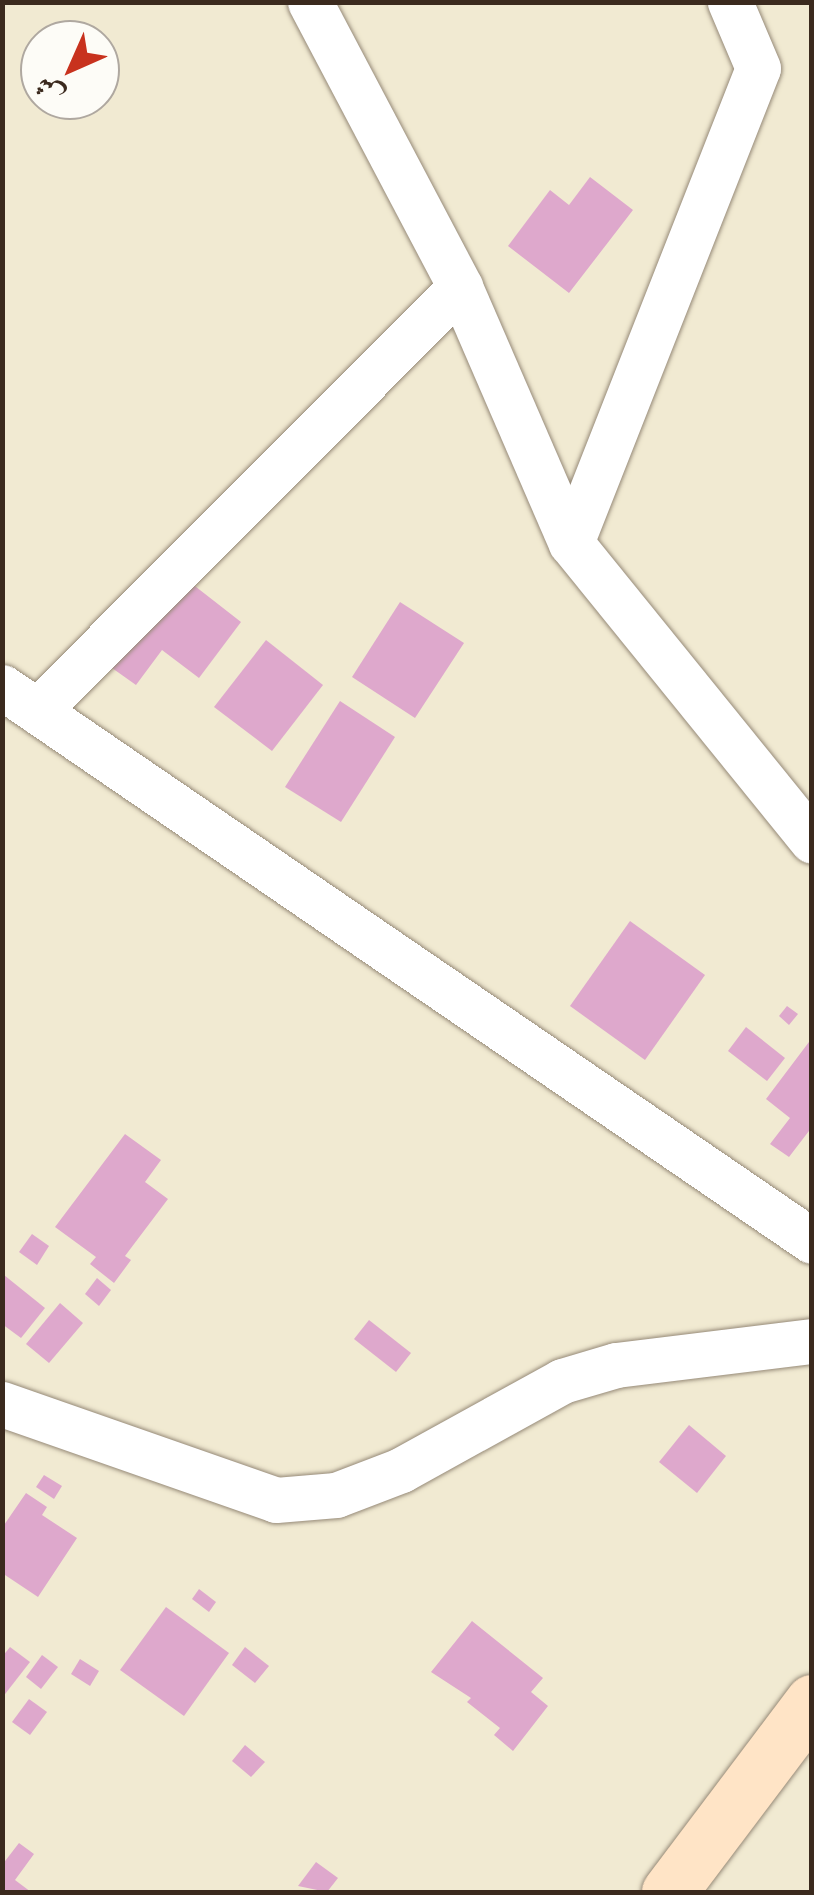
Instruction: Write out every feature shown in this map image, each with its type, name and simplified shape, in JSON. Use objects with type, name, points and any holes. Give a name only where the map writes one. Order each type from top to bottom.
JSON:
[{"type":"street","points":[[310,2],[460,286],[571,543],[812,841]]},
{"type":"street","points":[[571,543],[758,68],[730,2]]},
{"type":"street","points":[[460,286],[20,699],[812,1241]]},
{"type":"street","points":[[2,1404],[276,1500],[336,1494],[401,1470],[562,1381],[616,1365],[812,1341]]},
{"type":"street","points":[[669,1892],[812,1702]]},
{"type":"building","points":[[590,177],[633,210],[569,293],[508,246],[550,190],[569,205]]},
{"type":"building","points":[[182,576],[241,622],[199,678],[162,650],[136,685],[112,668]]},
{"type":"building","points":[[400,602],[464,643],[415,718],[352,677]]},
{"type":"building","points":[[266,640],[323,685],[272,751],[214,707]]},
{"type":"building","points":[[340,701],[395,737],[341,822],[285,787]]},
{"type":"building","points":[[630,921],[705,975],[645,1060],[570,1006]]},
{"type":"building","points":[[787,1006],[798,1014],[789,1025],[779,1016]]},
{"type":"building","points":[[746,1027],[785,1058],[767,1081],[728,1051]]},
{"type":"building","points":[[812,1038],[812,1127],[789,1157],[770,1144],[790,1118],[766,1099]]},
{"type":"building","points":[[125,1134],[161,1160],[145,1182],[168,1199],[125,1256],[131,1260],[114,1283],[90,1264],[96,1257],[55,1227]]},
{"type":"building","points":[[32,1234],[49,1246],[37,1265],[19,1252]]},
{"type":"building","points":[[4,1275],[45,1308],[21,1338],[2,1324]]},
{"type":"building","points":[[97,1278],[111,1290],[99,1306],[85,1294]]},
{"type":"building","points":[[60,1303],[83,1323],[49,1363],[26,1344]]},
{"type":"building","points":[[369,1320],[411,1353],[396,1372],[354,1339]]},
{"type":"building","points":[[689,1425],[726,1456],[697,1493],[659,1462]]},
{"type":"building","points":[[44,1475],[62,1486],[54,1499],[36,1487]]},
{"type":"building","points":[[26,1493],[47,1507],[42,1515],[77,1538],[38,1597],[2,1573],[2,1528]]},
{"type":"building","points":[[199,1589],[216,1602],[209,1612],[192,1599]]},
{"type":"building","points":[[166,1607],[229,1653],[184,1716],[120,1670]]},
{"type":"building","points":[[472,1621],[543,1678],[531,1692],[548,1706],[513,1751],[494,1735],[500,1728],[467,1702],[471,1698],[431,1672]]},
{"type":"building","points":[[10,1647],[30,1662],[2,1698],[2,1657]]},
{"type":"building","points":[[245,1647],[269,1666],[255,1683],[232,1665]]},
{"type":"building","points":[[42,1655],[58,1667],[41,1689],[26,1677]]},
{"type":"building","points":[[80,1659],[99,1671],[90,1686],[71,1674]]},
{"type":"building","points":[[29,1699],[47,1712],[30,1735],[12,1722]]},
{"type":"building","points":[[245,1745],[265,1762],[251,1777],[232,1761]]},
{"type":"building","points":[[19,1843],[34,1854],[15,1880],[31,1892],[2,1892],[2,1865]]},
{"type":"building","points":[[316,1862],[338,1878],[327,1892],[298,1886]]}]
